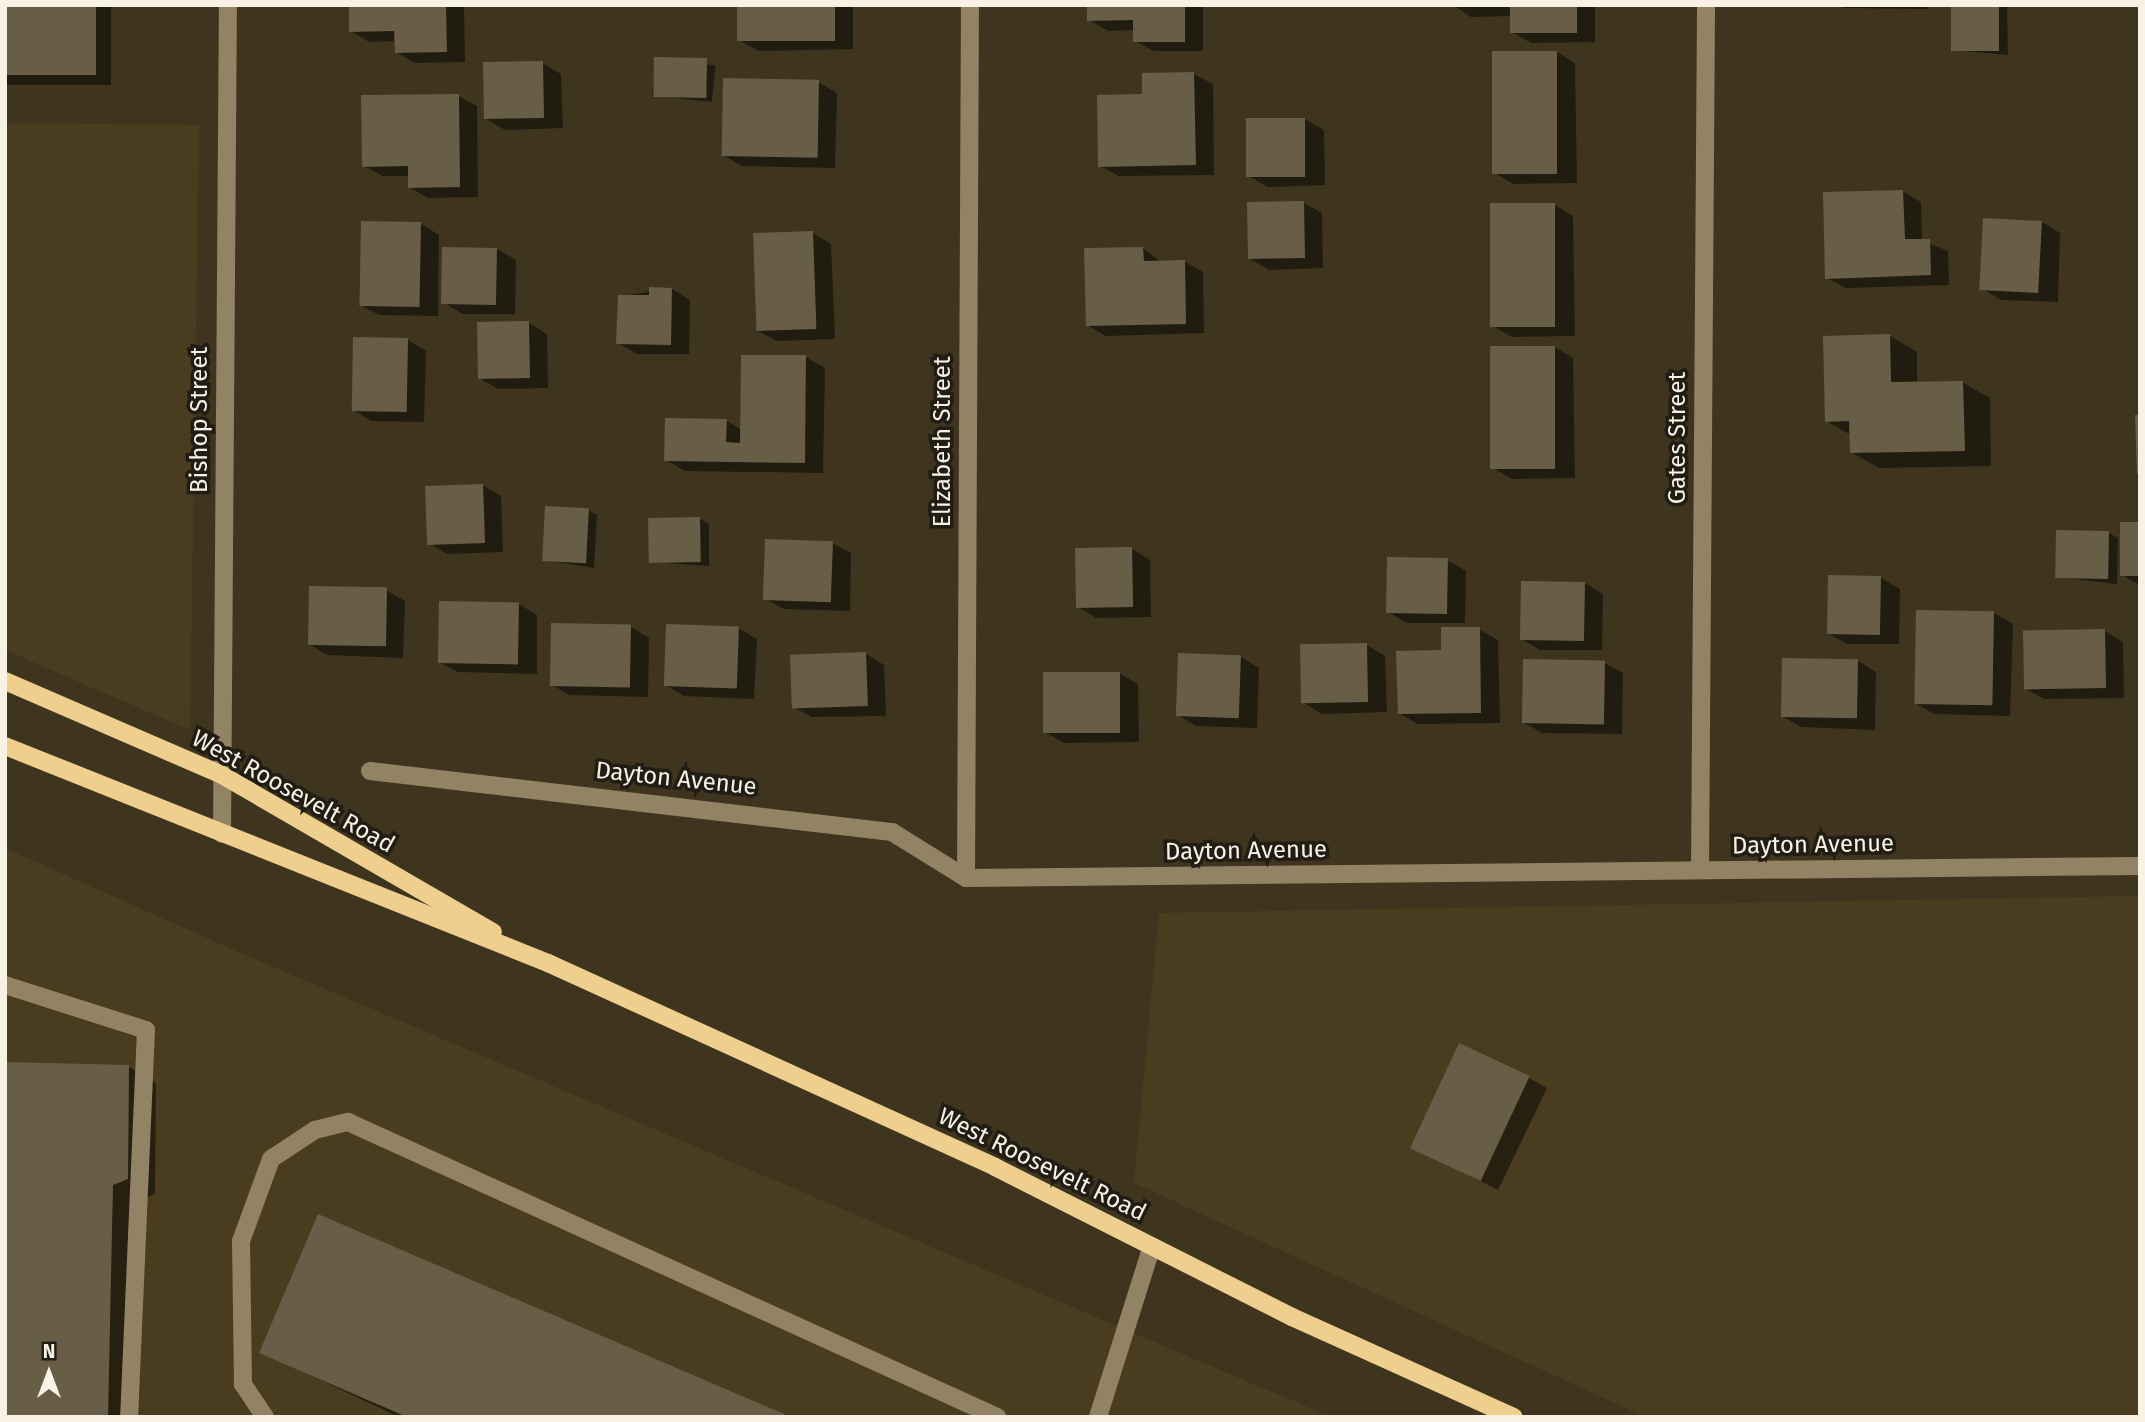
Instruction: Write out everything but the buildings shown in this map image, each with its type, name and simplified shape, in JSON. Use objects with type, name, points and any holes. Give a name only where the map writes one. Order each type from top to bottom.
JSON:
[{"type":"main road","name":"West Roosevelt Road","points":[[5,681],[222,775],[548,963]]},
{"type":"main road","name":"West Roosevelt Road","points":[[5,746],[548,963],[995,1167],[1152,1246],[1513,1417]]},
{"type":"street","name":"Bishop Street","points":[[222,834],[228,5]]},
{"type":"street","name":"Elizabeth Street","points":[[966,878],[970,5]]},
{"type":"street","name":"Gates Street","points":[[1700,870],[1706,5]]},
{"type":"street","name":"Dayton Avenue","points":[[370,771],[892,832],[966,878],[2140,866]]},
{"type":"street","points":[[5,985],[146,1030],[129,1417]]},
{"type":"street","points":[[265,1417],[243,1384],[242,1241],[271,1159],[315,1130],[348,1122],[997,1417]]},
{"type":"street","points":[[1098,1417],[1152,1246]]},
{"type":"shaded area","points":[[5,123],[199,125],[190,730],[5,650]]},
{"type":"shaded area","points":[[5,848],[236,951],[1331,1417],[5,1417]]},
{"type":"shaded area","points":[[2140,896],[2140,1417],[1645,1417],[1134,1183],[1159,913]]}]
